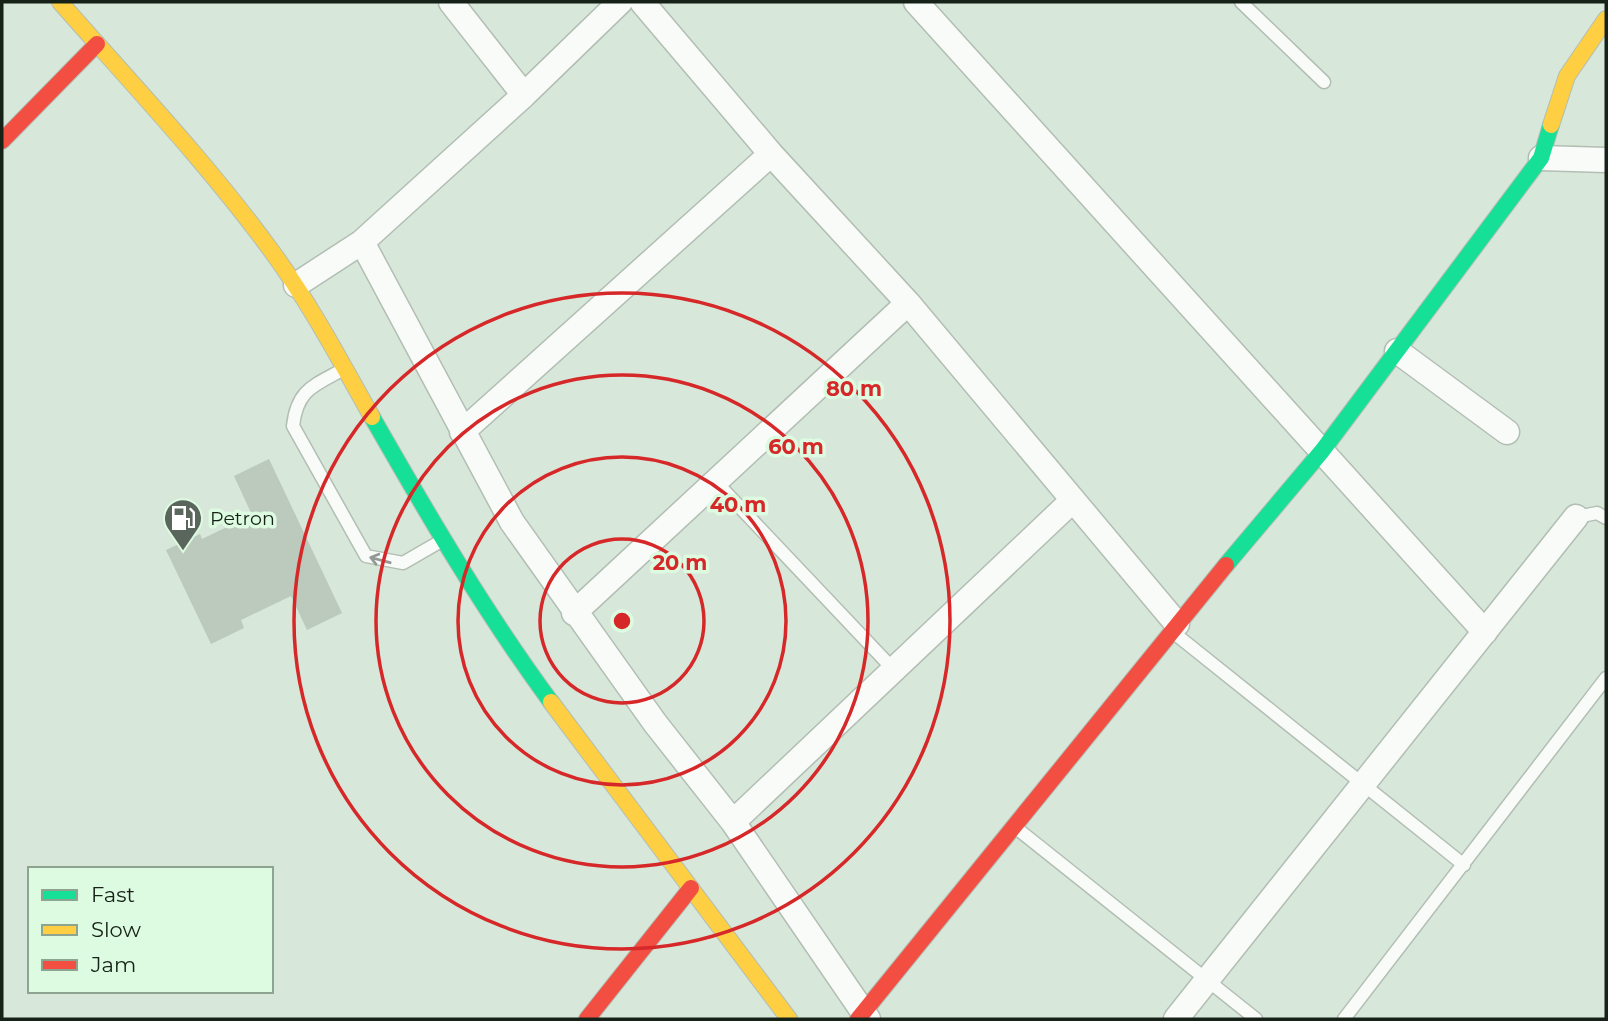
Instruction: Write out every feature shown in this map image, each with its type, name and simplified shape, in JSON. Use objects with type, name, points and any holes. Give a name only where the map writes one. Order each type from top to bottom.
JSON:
[{"type":"street","points":[[60,2],[248,221],[296,285],[442,541],[531,677],[789,1019]]},
{"type":"street","points":[[451,2],[524,95]]},
{"type":"street","points":[[296,285],[362,242],[524,95],[620,2]]},
{"type":"street","points":[[642,2],[771,154],[908,303],[1073,500],[1174,627]]},
{"type":"street","points":[[916,2],[1485,632]]},
{"type":"street","points":[[362,242],[512,522],[654,723],[733,822],[863,1018],[1174,627],[1283,494],[1322,451],[1541,159],[1567,76],[1606,19]]},
{"type":"street","points":[[2,141],[97,44]]},
{"type":"street","points":[[462,432],[771,154]]},
{"type":"street","points":[[1541,159],[1606,160]]},
{"type":"street","points":[[574,613],[908,303]]},
{"type":"street","points":[[1397,351],[1507,432]]},
{"type":"street","points":[[733,822],[1073,500]]},
{"type":"street","points":[[1176,1019],[1576,517]]},
{"type":"street","points":[[587,1019],[691,888]]},
{"type":"lane","points":[[1241,2],[1324,82]]},
{"type":"lane","points":[[345,368],[306,390],[297,407],[293,426],[366,556],[403,563],[442,541]]},
{"type":"lane","points":[[716,482],[894,670]]},
{"type":"lane","points":[[1576,517],[1597,513],[1606,518]]},
{"type":"lane","points":[[1174,627],[1464,864]]},
{"type":"lane","points":[[1344,1019],[1606,678]]},
{"type":"lane","points":[[1014,827],[1256,1019]]},
{"type":"building","points":[[269,459],[342,613],[307,630],[291,596],[241,620],[244,628],[211,644],[166,550],[200,534],[202,539],[252,515],[234,476]]},
{"type":"traffic: fast","points":[[1226,565],[1322,451],[1541,158],[1551,125]]},
{"type":"traffic: fast","points":[[372,417],[480,598],[551,702]]},
{"type":"traffic: slow","points":[[60,2],[170,125],[273,253],[325,334],[372,417]]},
{"type":"traffic: slow","points":[[1551,125],[1567,76],[1606,19]]},
{"type":"traffic: slow","points":[[551,702],[789,1019]]},
{"type":"traffic: jam","points":[[2,141],[97,44]]},
{"type":"traffic: jam","points":[[858,1019],[1226,565]]},
{"type":"traffic: jam","points":[[587,1019],[691,888]]},
{"type":"place","name":"Petron","points":[[183,552]]}]
